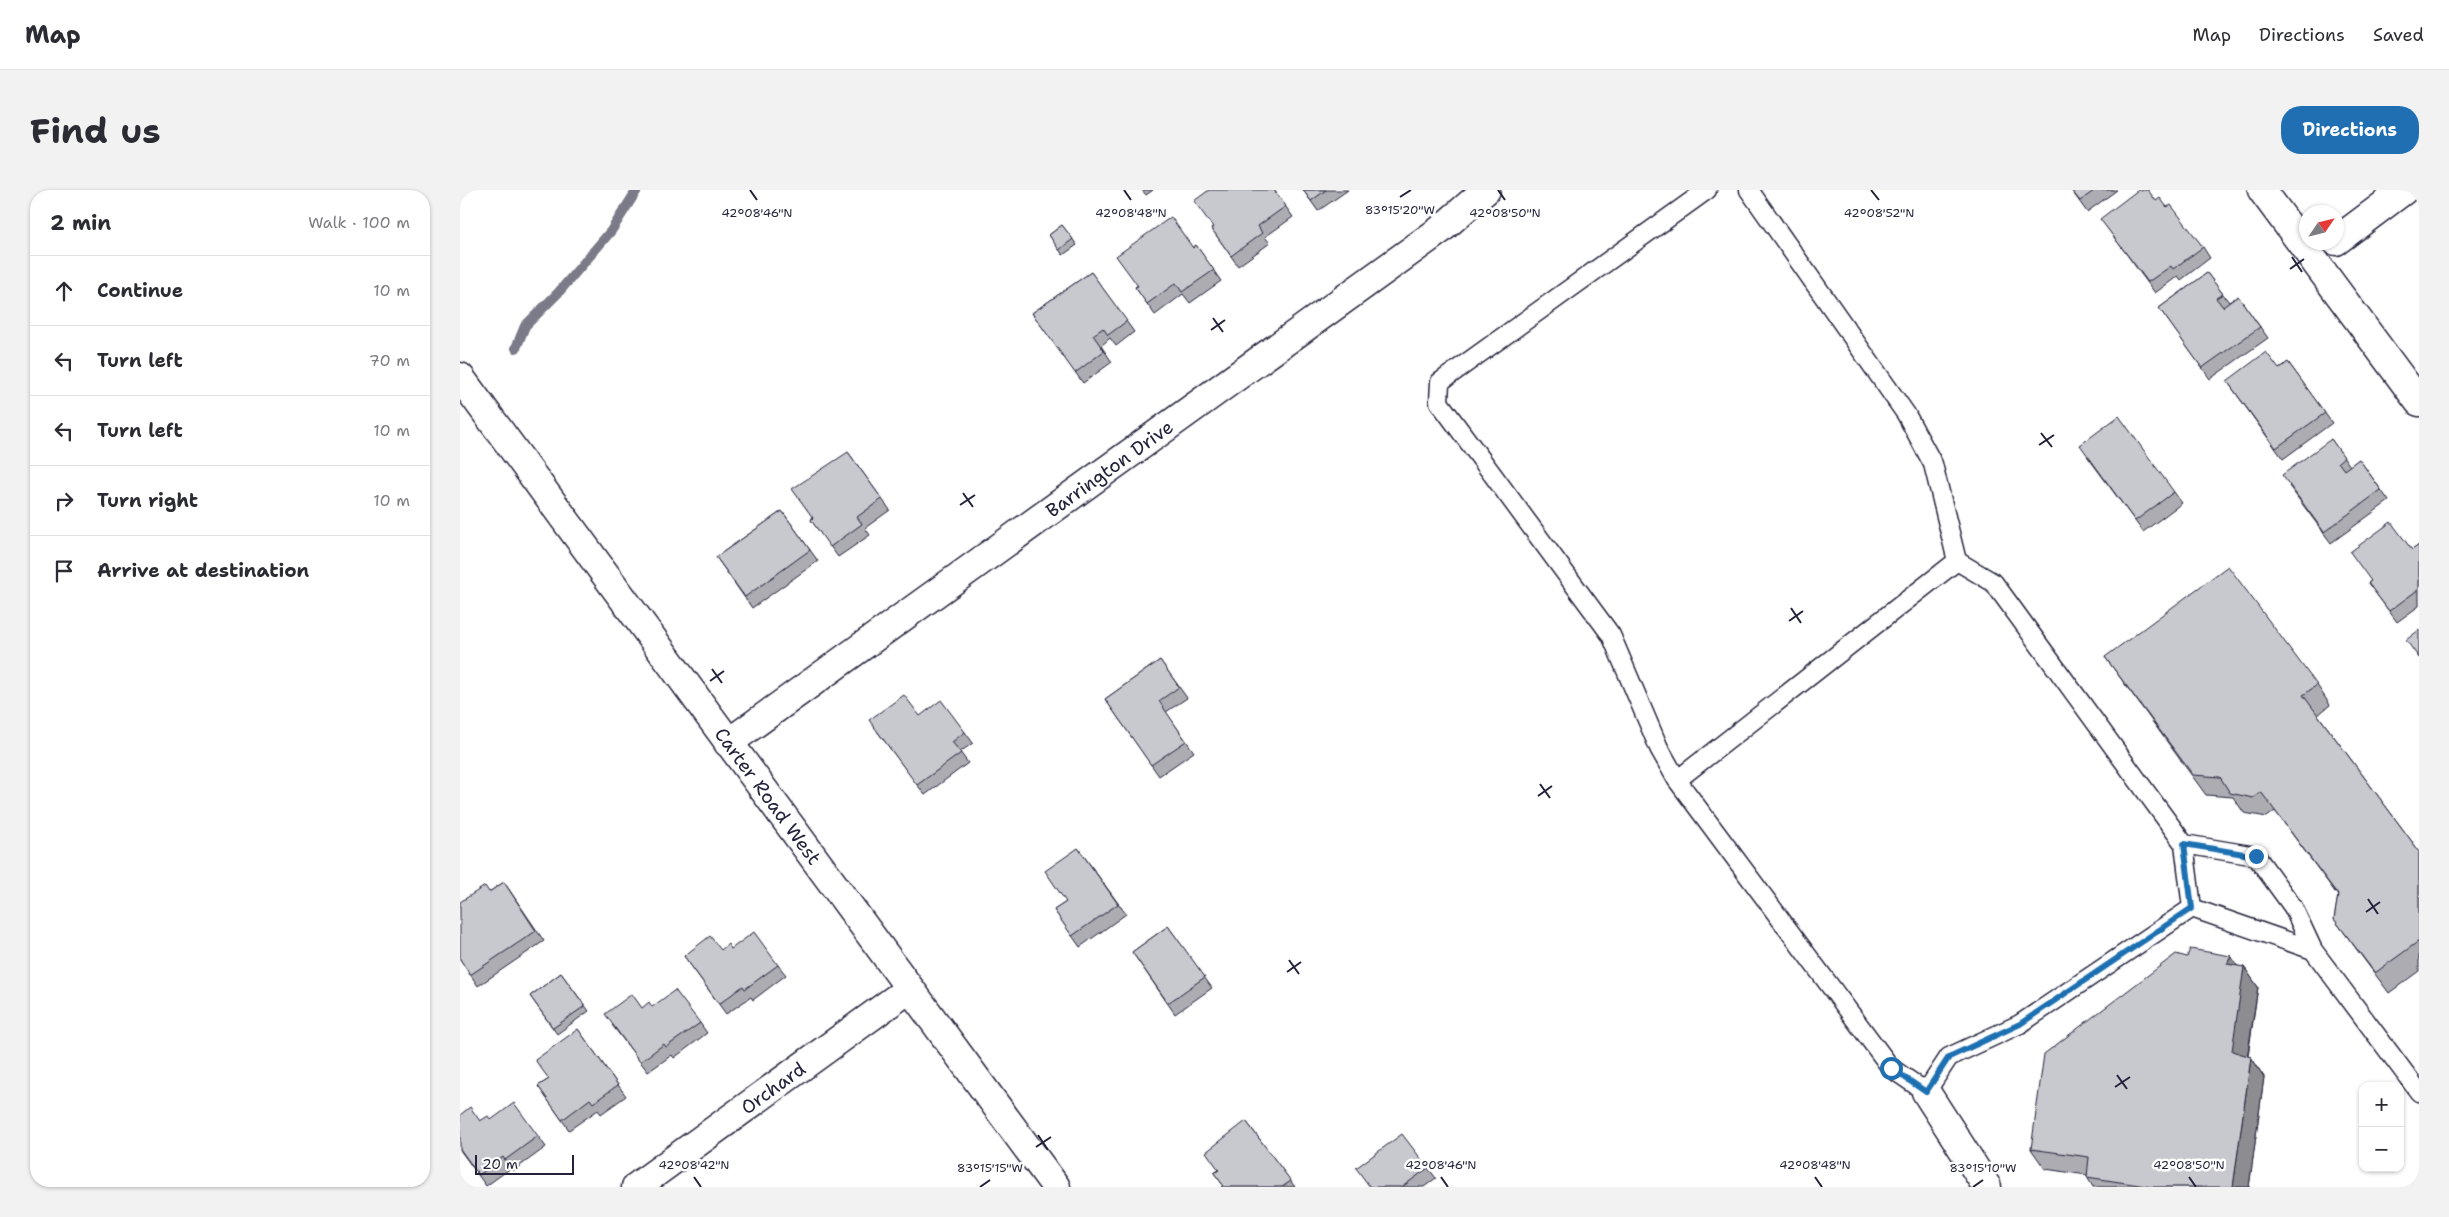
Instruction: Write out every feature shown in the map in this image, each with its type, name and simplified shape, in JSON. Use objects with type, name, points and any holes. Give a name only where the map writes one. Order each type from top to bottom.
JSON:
[{"type":"street","name":"Barrington Drive","points":[[728,743],[1440,230],[1486,190]]},
{"type":"street","points":[[2262,190],[2299,222]]},
{"type":"street","points":[[2344,235],[2404,190]]},
{"type":"street","points":[[2330,250],[2419,402]]},
{"type":"street","name":"Carter Road West","points":[[460,378],[1056,1187]]},
{"type":"street","name":"Orchard","points":[[636,1187],[909,989]]},
{"type":"street","points":[[1926,1092],[1987,1187]]},
{"type":"lane","points":[[1708,190],[1440,382],[1439,402],[1611,635],[1660,748],[1677,780],[1891,1068],[1926,1092],[1949,1057],[2020,1024],[2192,908]]},
{"type":"lane","points":[[1749,190],[1906,414],[1933,464],[1957,561],[1994,584],[2184,844],[2192,908]]},
{"type":"lane","points":[[1677,780],[1957,561]]},
{"type":"lane","points":[[2184,844],[2256,856],[2293,907],[2313,950],[2419,1092]]},
{"type":"lane","points":[[2192,908],[2313,950]]},
{"type":"building","points":[[1209,190],[1274,190],[1286,206],[1258,226],[1262,233],[1231,256],[1194,201]]},
{"type":"building","points":[[1303,190],[1326,190],[1311,201]]},
{"type":"building","points":[[2071,190],[2095,190],[2080,201]]},
{"type":"building","points":[[2138,190],[2148,190],[2156,201],[2160,198],[2167,207],[2171,205],[2203,247],[2173,269],[2171,266],[2148,282],[2100,219]]},
{"type":"building","points":[[1171,217],[1193,248],[1196,245],[1214,270],[1182,292],[1176,283],[1147,304],[1135,287],[1138,286],[1116,256]]},
{"type":"building","points":[[1062,225],[1073,239],[1059,250],[1049,235]]},
{"type":"building","points":[[1091,272],[1127,321],[1108,335],[1103,328],[1093,335],[1104,351],[1075,373],[1032,313]]},
{"type":"building","points":[[2207,273],[2223,294],[2216,298],[2223,307],[2238,296],[2260,327],[2202,368],[2159,308]]},
{"type":"building","points":[[2266,352],[2279,369],[2288,362],[2325,413],[2276,448],[2227,381]]},
{"type":"building","points":[[2119,416],[2174,492],[2135,521],[2080,445]]},
{"type":"building","points":[[2331,439],[2344,457],[2338,462],[2344,470],[2359,459],[2381,490],[2324,532],[2282,475]]},
{"type":"building","points":[[848,452],[882,499],[857,517],[862,524],[830,547],[811,520],[813,518],[792,489]]},
{"type":"building","points":[[782,511],[810,550],[745,597],[716,557]]},
{"type":"building","points":[[2391,522],[2412,550],[2419,545],[2419,589],[2389,611],[2368,583],[2371,581],[2350,552]]},
{"type":"building","points":[[2228,566],[2317,685],[2303,695],[2419,851],[2419,941],[2375,973],[2334,919],[2338,895],[2261,792],[2253,798],[2230,793],[2220,777],[2193,775],[2105,657]]},
{"type":"building","points":[[2419,630],[2419,658],[2406,640]]},
{"type":"building","points":[[1160,660],[1179,687],[1159,701],[1186,741],[1151,765],[1105,699]]},
{"type":"building","points":[[904,695],[920,716],[941,700],[965,732],[952,742],[961,753],[917,785],[869,720]]},
{"type":"building","points":[[1078,848],[1118,904],[1072,936],[1054,910],[1066,902],[1045,871]]},
{"type":"building","points":[[504,882],[536,931],[470,975],[460,959],[460,902],[485,886],[489,892]]},
{"type":"building","points":[[1168,926],[1205,977],[1168,1003],[1132,952]]},
{"type":"building","points":[[754,932],[778,965],[745,989],[743,986],[719,1004],[684,956],[710,936],[721,950],[728,944],[731,949]]},
{"type":"building","points":[[2190,949],[2231,956],[2227,964],[2244,967],[2232,1051],[2251,1057],[2233,1187],[2152,1187],[2087,1177],[2089,1157],[2031,1149],[2044,1054],[2176,954],[2187,957]]},
{"type":"building","points":[[561,973],[585,1006],[553,1028],[530,996]]},
{"type":"building","points":[[675,990],[700,1023],[666,1047],[664,1044],[640,1062],[605,1014],[632,994],[642,1008],[649,1002],[652,1007]]},
{"type":"building","points":[[578,1029],[618,1085],[593,1103],[590,1099],[562,1120],[538,1086],[549,1079],[535,1060]]},
{"type":"building","points":[[514,1103],[538,1136],[505,1160],[503,1157],[479,1175],[460,1149],[460,1115],[470,1107],[480,1121],[488,1116],[491,1120]]},
{"type":"building","points":[[1246,1121],[1291,1181],[1282,1187],[1221,1187],[1223,1185],[1214,1173],[1219,1170],[1206,1152]]},
{"type":"building","points":[[1402,1134],[1428,1168],[1402,1187],[1370,1187],[1356,1168]]},
{"type":"waterway","points":[[516,348],[525,326],[558,293],[611,231],[637,190]]},
{"type":"route","points":[[1891,1068],[1926,1092],[1949,1057],[2020,1024],[2192,908],[2184,844],[2256,856]]}]
